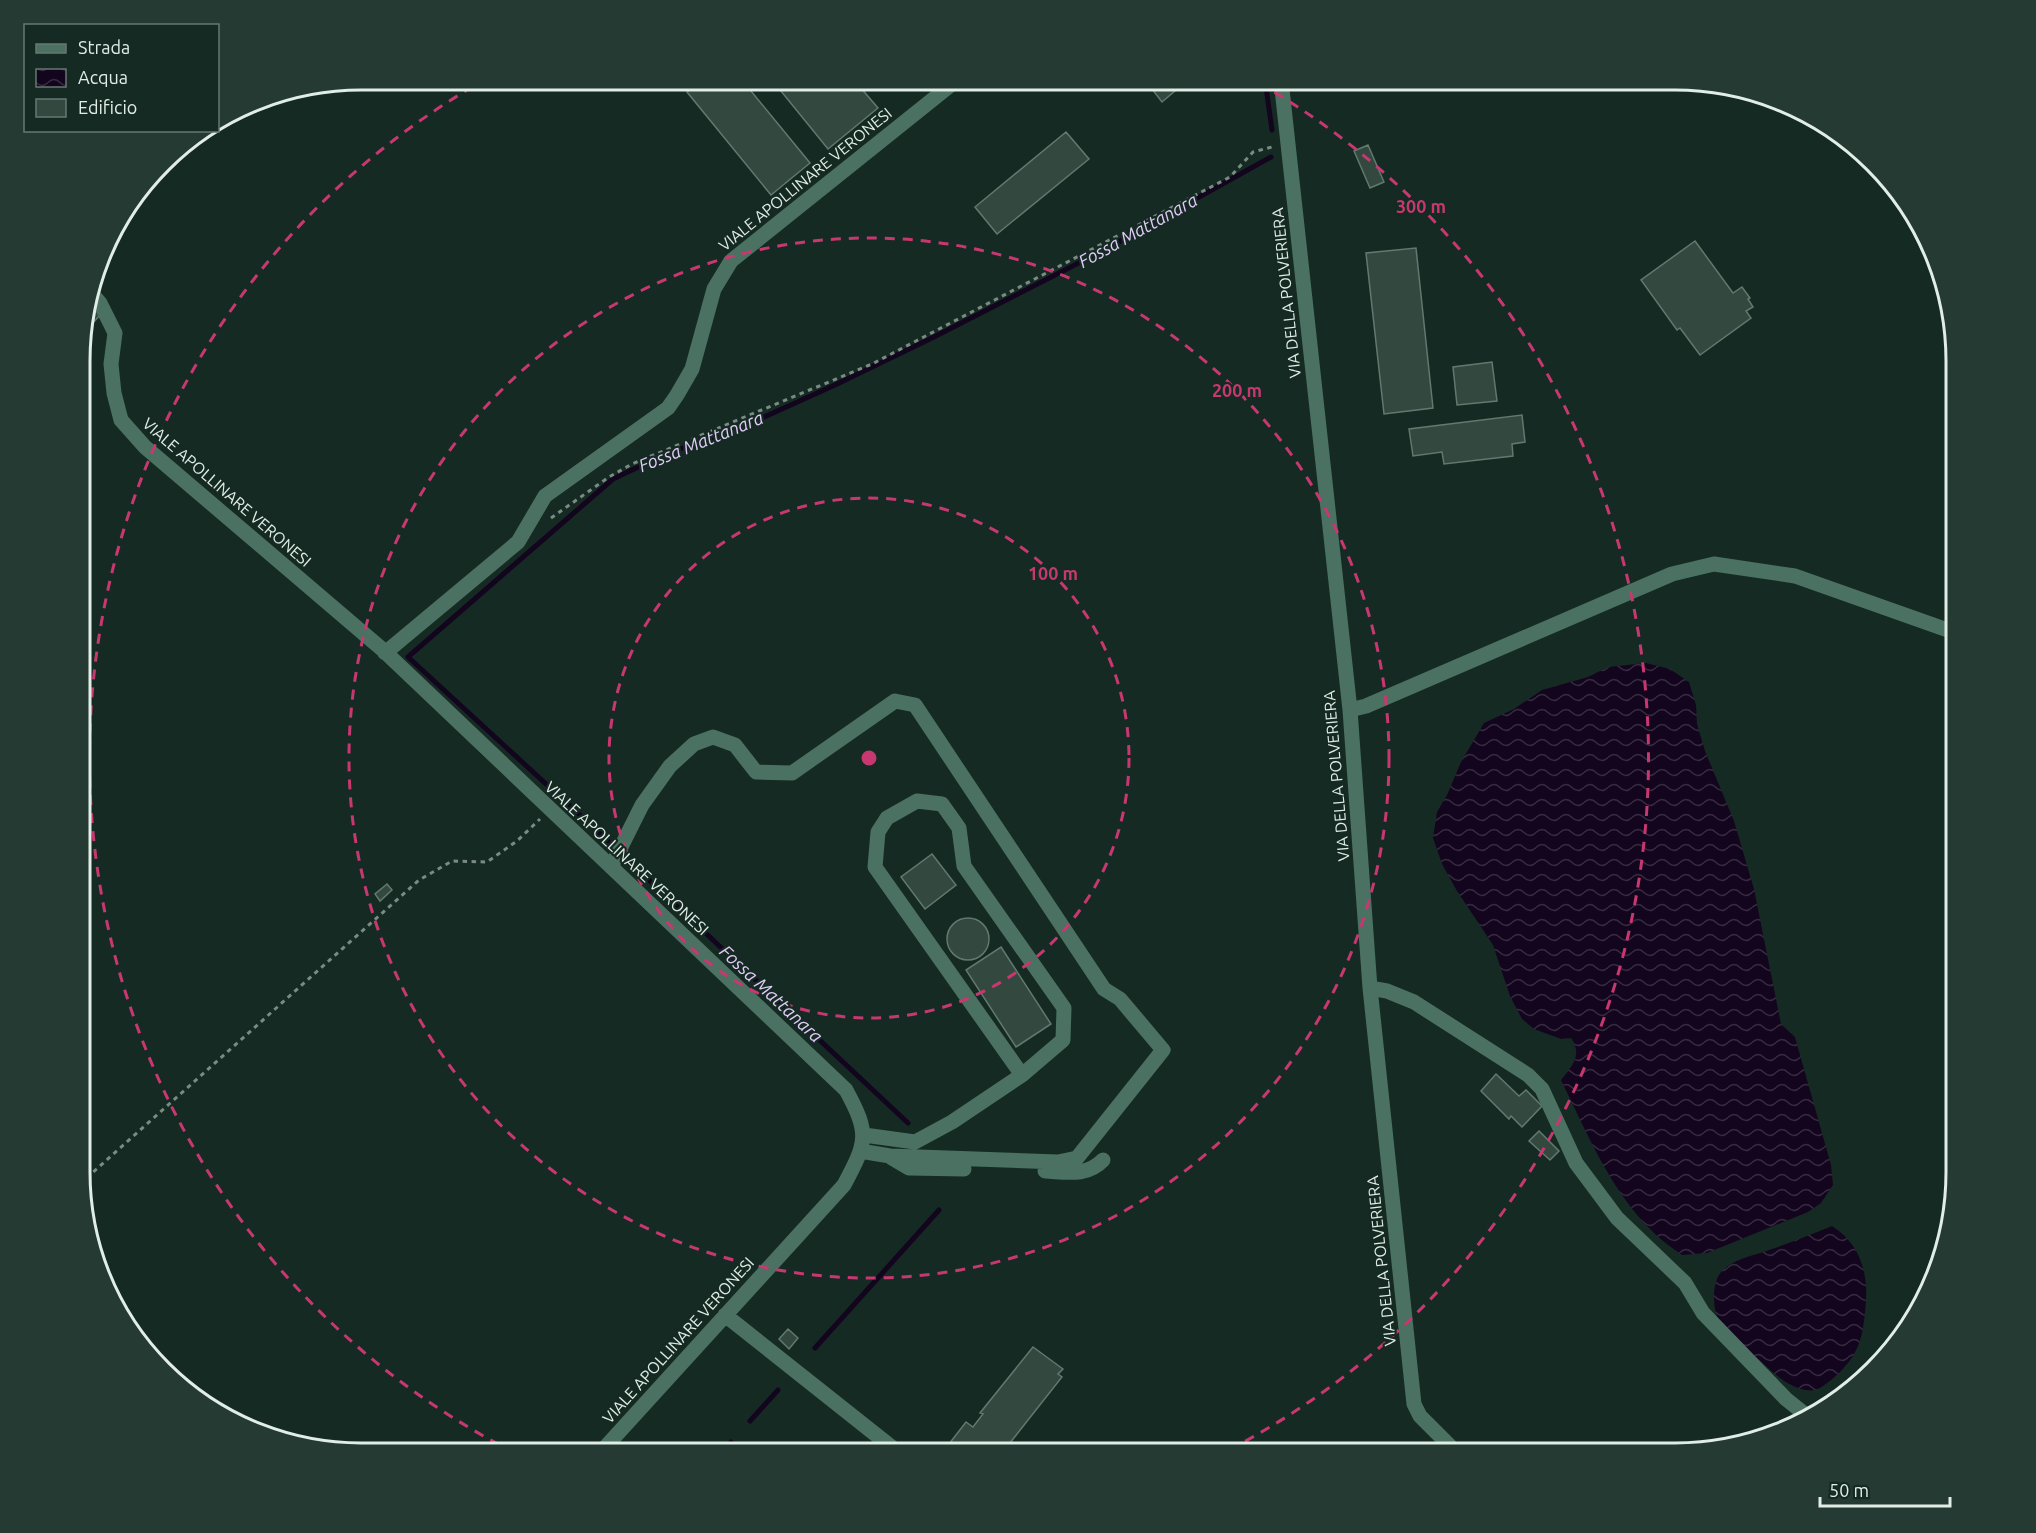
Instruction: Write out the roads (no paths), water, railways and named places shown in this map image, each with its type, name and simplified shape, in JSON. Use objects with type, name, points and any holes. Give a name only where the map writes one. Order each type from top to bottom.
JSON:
[{"type":"street","name":"VIALE APOLLINARE VERONESI","points":[[385,653],[518,542],[545,496],[668,408],[692,369],[714,289],[730,261],[944,90]]},
{"type":"street","name":"VIA DELLA POLVERIERA","points":[[1282,90],[1350,710],[1370,988],[1414,1404],[1420,1416],[1447,1443]]},
{"type":"street","name":"VIALE APOLLINARE VERONESI","points":[[97,300],[115,333],[111,364],[114,393],[121,420],[144,447],[385,653],[846,1090],[860,1115],[864,1135],[857,1161],[844,1185],[609,1443]]},
{"type":"street","points":[[1350,710],[1366,706],[1672,574],[1713,564],[1794,576],[1946,629]]},
{"type":"street","points":[[611,867],[642,805],[670,766],[694,744],[712,737],[735,746],[756,771],[792,773],[895,701],[915,705],[1104,989],[1120,999],[1162,1050],[1077,1158],[1058,1162],[890,1156],[860,1151]]},
{"type":"street","points":[[864,1135],[915,1143],[952,1122],[1022,1075],[1063,1040],[1064,1008],[964,866],[959,828],[942,804],[917,801],[887,818],[878,832],[875,867],[1022,1075]]},
{"type":"street","points":[[1370,988],[1387,991],[1414,1002],[1528,1075],[1542,1089],[1576,1163],[1617,1218],[1685,1283],[1703,1313],[1786,1399],[1802,1412]]},
{"type":"street","points":[[890,1156],[909,1168],[1085,1172],[1095,1169],[1103,1160]]},
{"type":"street","points":[[725,1316],[886,1443]]},
{"type":"water","points":[[1646,663],[1670,669],[1689,682],[1705,751],[1734,821],[1754,889],[1781,1024],[1795,1037],[1831,1165],[1833,1185],[1821,1203],[1808,1212],[1707,1253],[1682,1255],[1653,1232],[1624,1198],[1590,1140],[1561,1080],[1575,1060],[1576,1050],[1571,1038],[1561,1039],[1534,1029],[1522,1019],[1510,996],[1493,945],[1457,891],[1442,864],[1433,838],[1437,812],[1461,762],[1484,723],[1514,709],[1542,690],[1588,677],[1608,667]]},
{"type":"water","points":[[1832,1226],[1849,1241],[1860,1259],[1866,1290],[1863,1326],[1854,1355],[1840,1372],[1822,1387],[1806,1390],[1779,1377],[1726,1330],[1716,1314],[1715,1287],[1722,1271],[1733,1263]]},
{"type":"waterway","name":"Fossa Mattanara","points":[[1266,90],[1272,130]]},
{"type":"waterway","name":"Fossa Mattanara","points":[[608,841],[408,657],[613,479],[668,453],[738,429],[934,337],[1106,249],[1271,157]]},
{"type":"waterway","name":"Fossa Mattanara","points":[[633,865],[908,1123]]},
{"type":"waterway","name":"Fossa Mattanara","points":[[815,1348],[939,1210]]},
{"type":"waterway","name":"Fossa Mattanara","points":[[750,1421],[778,1390]]}]
